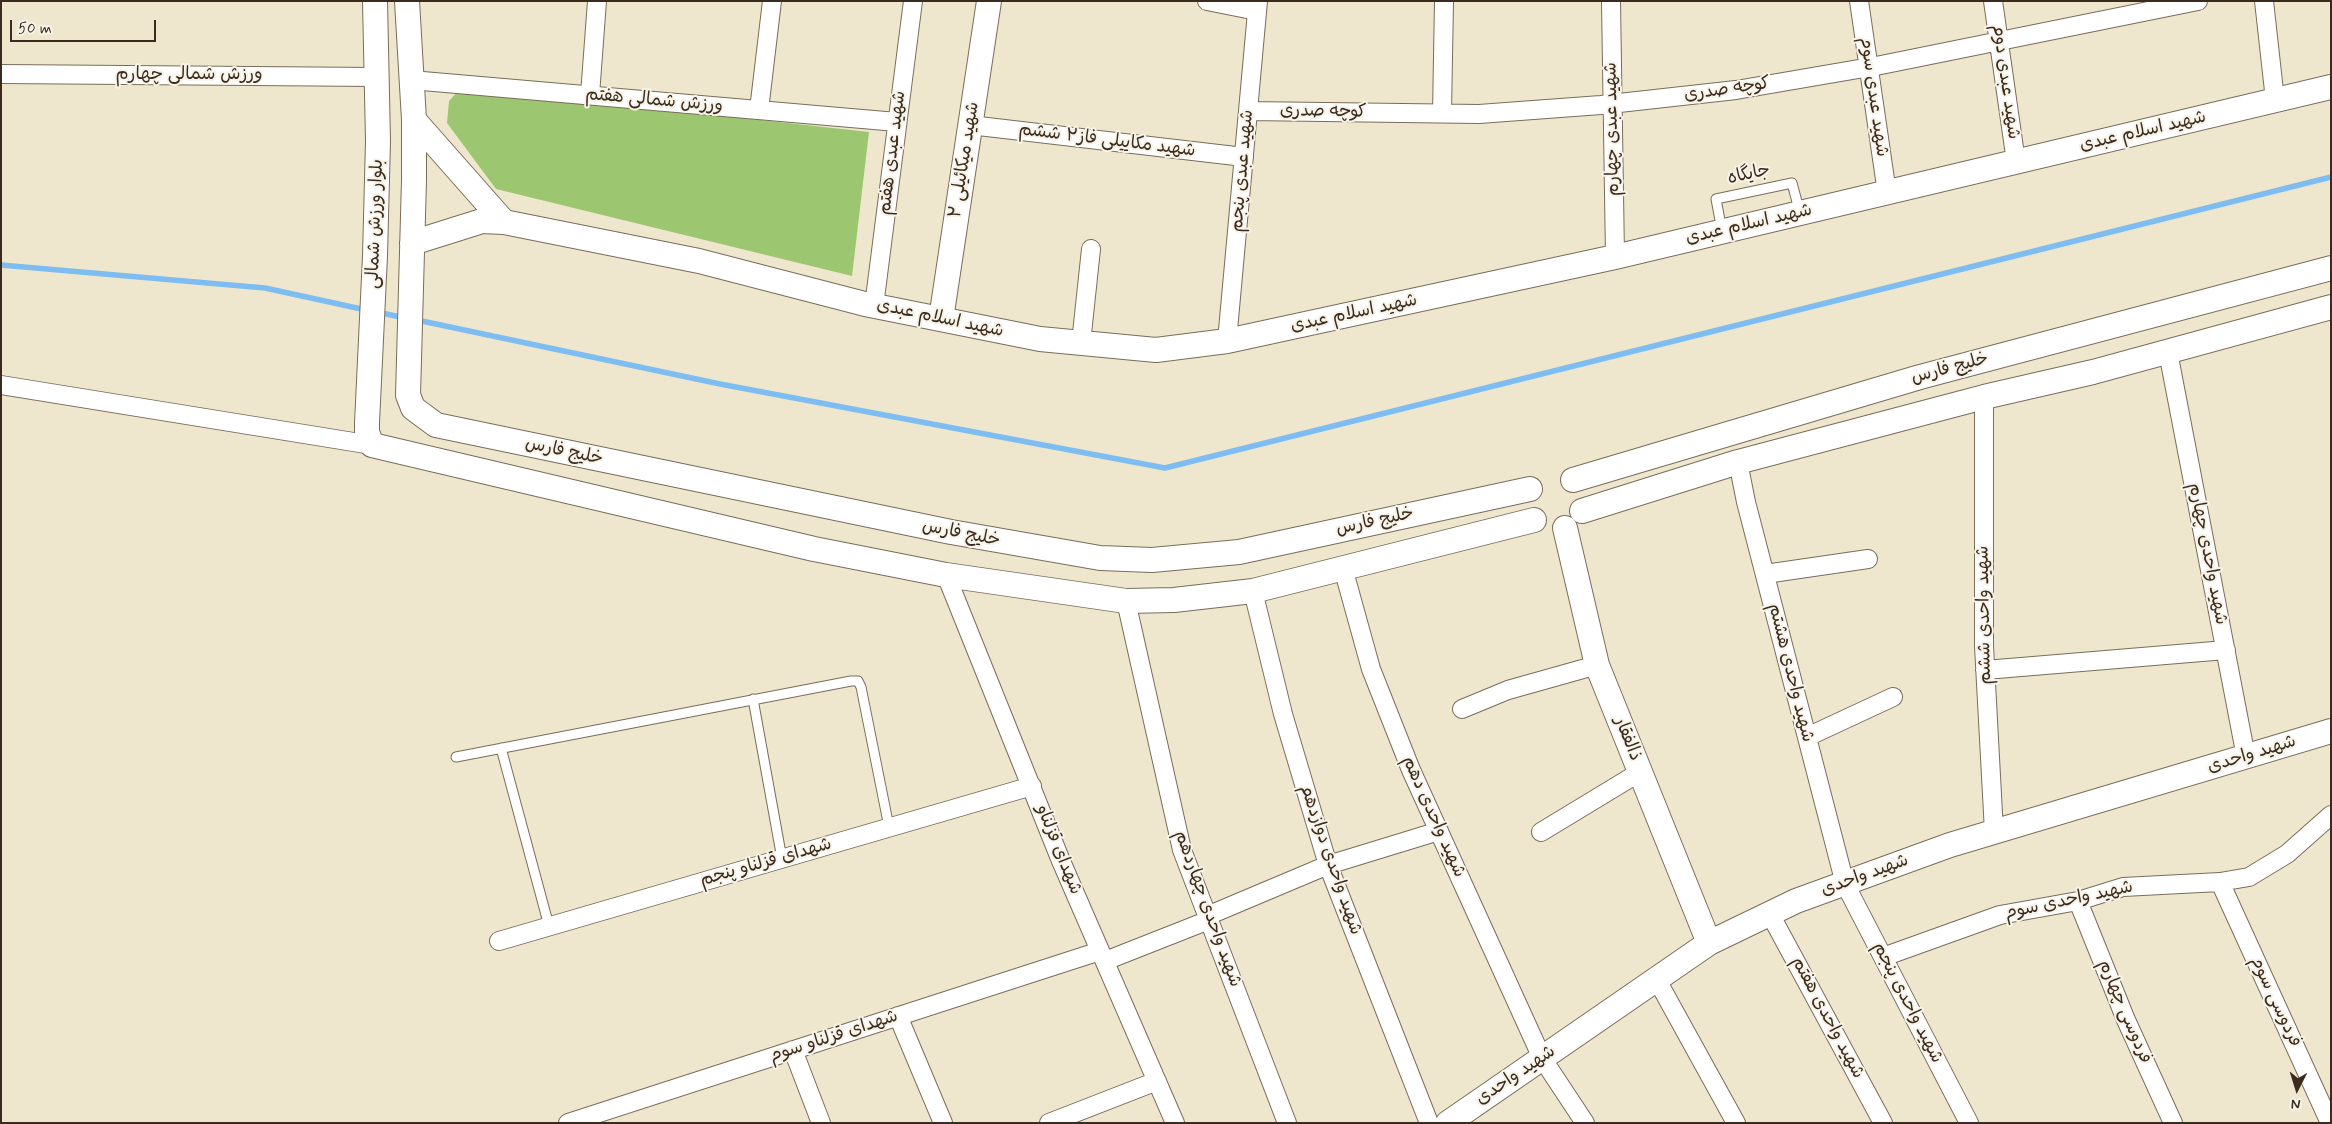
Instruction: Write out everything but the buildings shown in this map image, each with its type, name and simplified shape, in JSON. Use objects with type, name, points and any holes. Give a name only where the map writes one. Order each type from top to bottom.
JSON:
[{"type":"main road","name":"بلوار ورزش شمالی","points":[[372,444],[367,432],[376,256],[378,141],[375,1]]},
{"type":"main road","name":"بلوار ورزش شمالی","points":[[407,1],[414,120],[408,395]]},
{"type":"main road","name":"شهید میکائیلی ۲","points":[[941,319],[989,1]]},
{"type":"main road","name":"شهید اسلام عبدی","points":[[412,245],[482,221],[504,222],[699,261],[874,306],[1040,340],[1156,350],[1227,341],[1615,257],[2331,87]]},
{"type":"main road","points":[[414,120],[504,222]]},
{"type":"main road","name":"خلیج فارس","points":[[1573,480],[1920,376],[2331,268]]},
{"type":"main road","name":"خلیج فارس","points":[[1582,510],[1738,462],[1984,397],[2093,372],[2331,307]]},
{"type":"main road","name":"خلیج فارس","points":[[408,395],[413,408],[436,425],[951,532],[1100,558],[1152,560],[1240,552],[1530,489]]},
{"type":"main road","points":[[478,470],[484,435]]},
{"type":"main road","points":[[372,444],[814,549],[946,575],[1126,602],[1174,600],[1253,591],[1534,520]]},
{"type":"main road","points":[[1549,474],[1558,474],[1573,480],[1582,494],[1582,510],[1572,524],[1564,528],[1548,529],[1534,520],[1527,505],[1530,489],[1535,482],[1549,474]]},
{"type":"main road","name":"ذالفقار","points":[[1564,528],[1597,665],[1709,943]]},
{"type":"main road","name":"شهید واحدی","points":[[1448,1123],[1709,943],[1796,901],[1950,845],[2331,732]]},
{"type":"street","points":[[590,95],[597,1]]},
{"type":"street","points":[[759,110],[772,1]]},
{"type":"street","name":"شهید عبدی هفتم","points":[[874,306],[913,1]]},
{"type":"street","points":[[1207,1],[1258,6]]},
{"type":"street","points":[[1442,113],[1444,1]]},
{"type":"street","name":"شهید عبدی چهارم","points":[[1611,1],[1615,257]]},
{"type":"street","name":"شهید عبدی سوم","points":[[1859,1],[1887,192]]},
{"type":"street","name":"شهید عبدی دوم","points":[[1994,1],[2016,162]]},
{"type":"street","name":"کوچه صدری","points":[[1248,111],[1479,114],[1613,104],[1736,90],[1869,68],[2198,1]]},
{"type":"street","points":[[2264,1],[2275,100]]},
{"type":"street","name":"شهید عبدی پنجم","points":[[1227,341],[1258,6]]},
{"type":"street","name":"ورزش شمالی چهارم","points":[[1,74],[377,77]]},
{"type":"street","name":"ورزش شمالی هفتم","points":[[411,80],[898,122]]},
{"type":"street","name":"شهید مکاییلی فاز۲ ششم","points":[[970,125],[1244,157]]},
{"type":"street","points":[[1082,343],[1090,249]]},
{"type":"street","name":"شهید واحدی چهارم","points":[[2168,352],[2246,757]]},
{"type":"street","points":[[1,385],[372,444]]},
{"type":"street","name":"شهید واحدی ششم","points":[[1984,397],[1985,670],[1994,832]]},
{"type":"street","name":"شهید واحدی هشتم","points":[[1738,462],[1746,502],[1845,884]]},
{"type":"street","points":[[1765,574],[1868,559]]},
{"type":"street","name":"شهید واحدی دهم","points":[[1343,568],[1371,669],[1411,770],[1542,1058],[1584,1123]]},
{"type":"street","name":"شهدای قزلناو","points":[[946,575],[1061,861],[1175,1123]]},
{"type":"street","name":"شهید واحدی دوازدهم","points":[[1253,591],[1283,714],[1328,865],[1429,1123]]},
{"type":"street","name":"شهید واحدی چهاردهم","points":[[1126,602],[1182,850],[1287,1123]]},
{"type":"street","points":[[1985,670],[2226,650]]},
{"type":"street","points":[[1462,709],[1508,690],[1597,665]]},
{"type":"street","points":[[1807,737],[1894,697]]},
{"type":"street","points":[[1541,832],[1640,772]]},
{"type":"street","name":"شهدای قزلناو پنجم","points":[[499,941],[1032,786]]},
{"type":"street","name":"شهید واحدی سوم","points":[[1883,957],[2000,915],[2078,901],[2123,887],[2220,882],[2249,877],[2287,854],[2331,815]]},
{"type":"street","name":"شهدای قزلناو سوم","points":[[568,1123],[898,1016],[1102,956],[1208,918],[1328,865],[1439,831]]},
{"type":"street","name":"فردوسی سوم","points":[[2220,882],[2330,1123]]},
{"type":"street","name":"شهید واحدی پنجم","points":[[1845,884],[1969,1123]]},
{"type":"street","name":"فردوسی چهارم","points":[[2078,901],[2126,1020],[2173,1123]]},
{"type":"street","name":"شهید واحدی هفتم","points":[[1770,914],[1883,1123]]},
{"type":"street","points":[[1657,980],[1736,1123]]},
{"type":"street","points":[[898,1016],[942,1123]]},
{"type":"street","points":[[793,1050],[821,1123]]},
{"type":"street","points":[[1051,1122],[1157,1081]]},
{"type":"lane","name":"جایگاه","points":[[1722,232],[1716,199],[1792,183],[1800,213]]},
{"type":"lane","points":[[456,757],[753,699],[858,681],[861,687],[889,827]]},
{"type":"lane","points":[[753,699],[782,858]]},
{"type":"lane","points":[[501,748],[549,926]]},
{"type":"green space","points":[[462,87],[869,132],[852,276],[496,189],[447,123],[449,101]]},
{"type":"waterway","points":[[417,320],[720,384],[1165,468],[2331,177]]},
{"type":"waterway","points":[[1,265],[265,288],[366,310]]},
{"type":"waterway","points":[[377,312],[405,318]]}]
